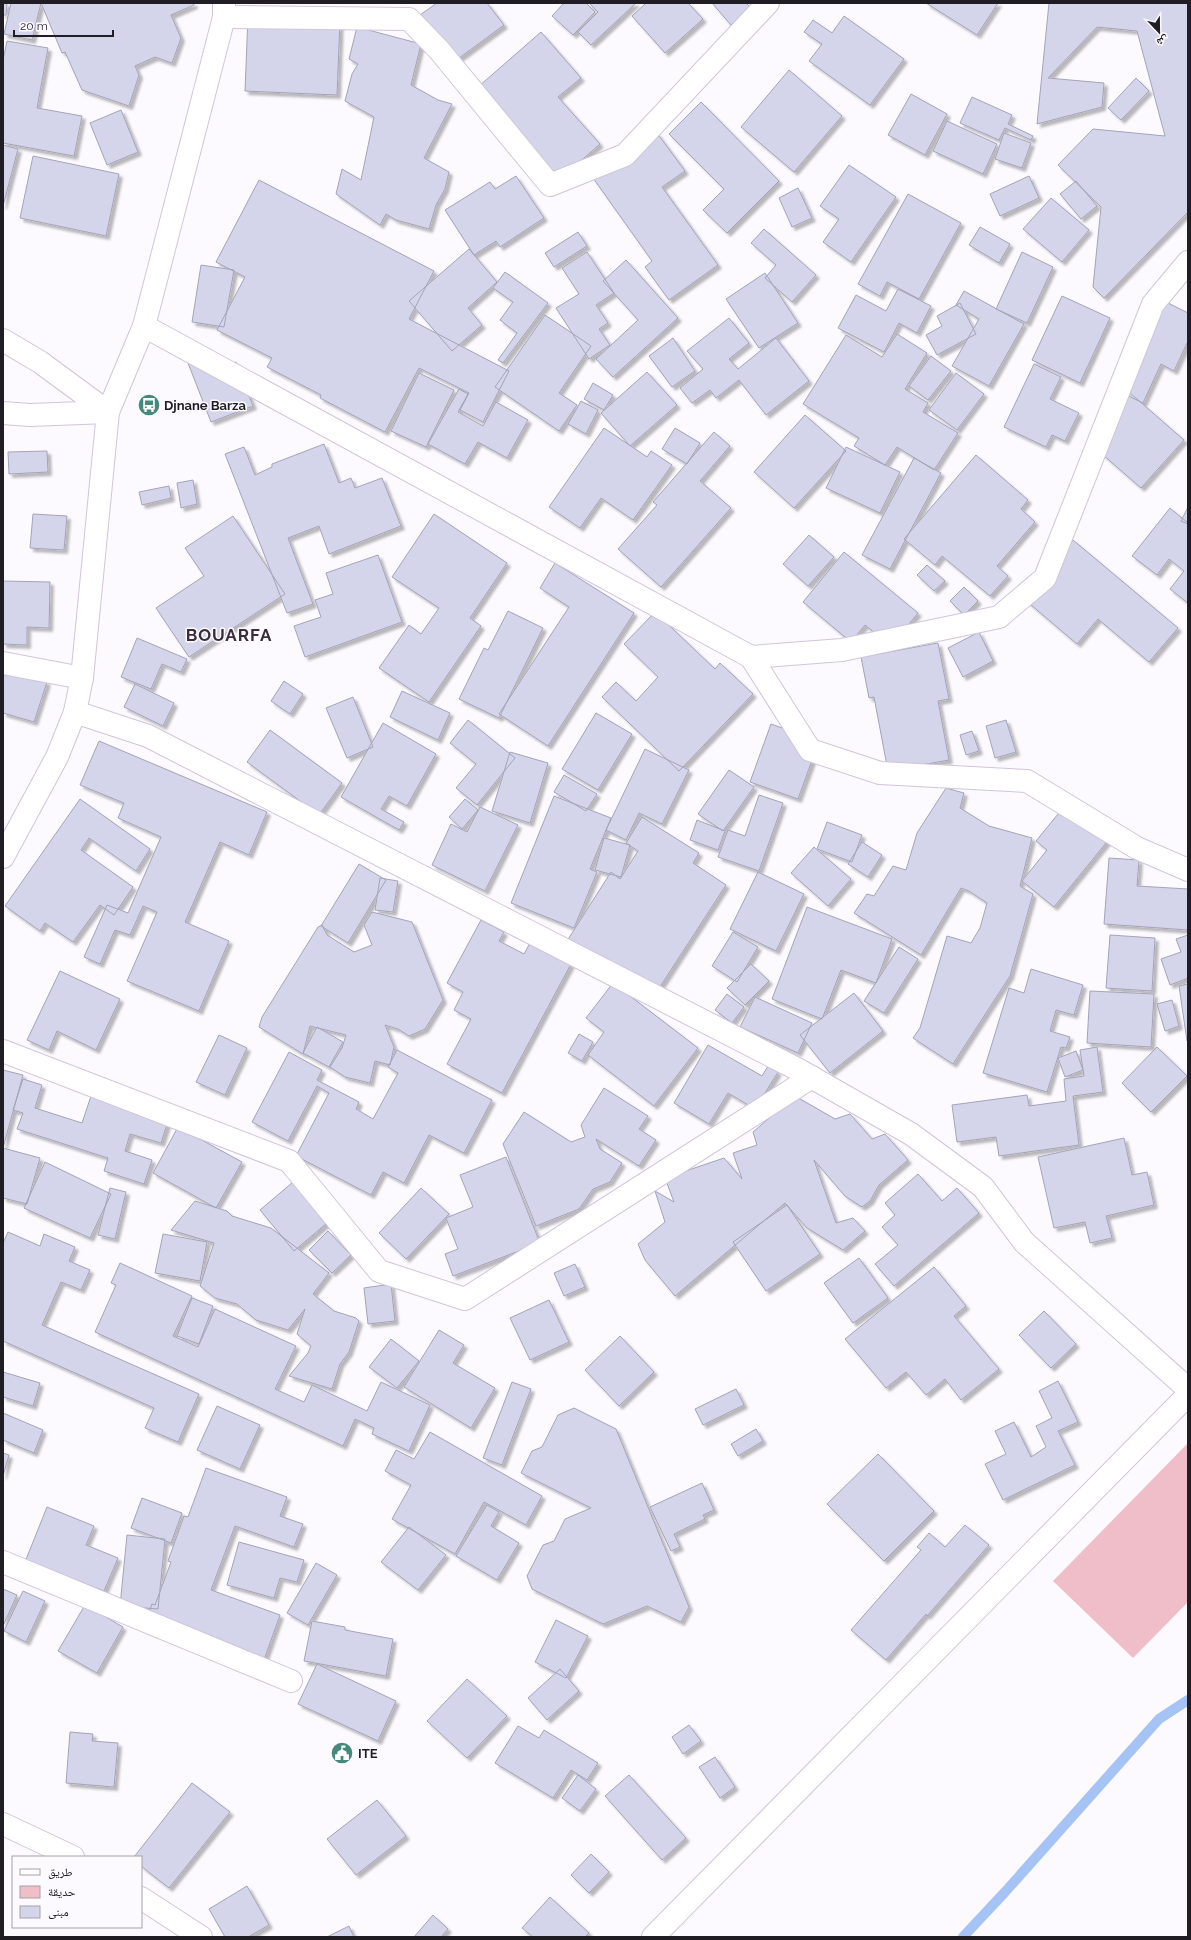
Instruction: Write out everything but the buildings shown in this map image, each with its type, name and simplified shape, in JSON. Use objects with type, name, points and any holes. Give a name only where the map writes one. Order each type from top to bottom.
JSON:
[{"type":"street","points":[[3,857],[57,757],[75,712],[82,678],[108,412],[144,326],[224,10],[408,19],[439,50],[550,185],[625,155],[768,3]]},
{"type":"street","points":[[751,657],[842,650],[998,617],[1045,578],[1153,304],[1188,262]]},
{"type":"street","points":[[144,326],[751,657],[810,750],[880,773],[1027,781],[1137,848],[1188,870]]},
{"type":"street","points":[[3,340],[40,362],[108,412]]},
{"type":"street","points":[[3,413],[30,414],[108,412]]},
{"type":"street","points":[[3,662],[82,678]]},
{"type":"street","points":[[75,712],[148,736],[812,1077],[911,1134],[983,1187],[1024,1242],[1188,1389]]},
{"type":"street","points":[[3,1051],[290,1162],[379,1271],[465,1299],[812,1077]]},
{"type":"street","points":[[653,1937],[1188,1395]]},
{"type":"street","points":[[3,1562],[291,1681]]},
{"type":"street","points":[[3,1824],[71,1856]]},
{"type":"street","points":[[142,1899],[201,1937]]},
{"type":"green space","points":[[1188,1443],[1188,1602],[1133,1658],[1053,1581]]},
{"type":"waterway","points":[[963,1937],[1159,1719],[1188,1700]]},
{"type":"place","name":"Djnane Barza","points":[[149,405]]},
{"type":"place","name":"ITE","points":[[342,1753]]},
{"type":"district","name":"BOUARFA","points":[[229,635]]}]
